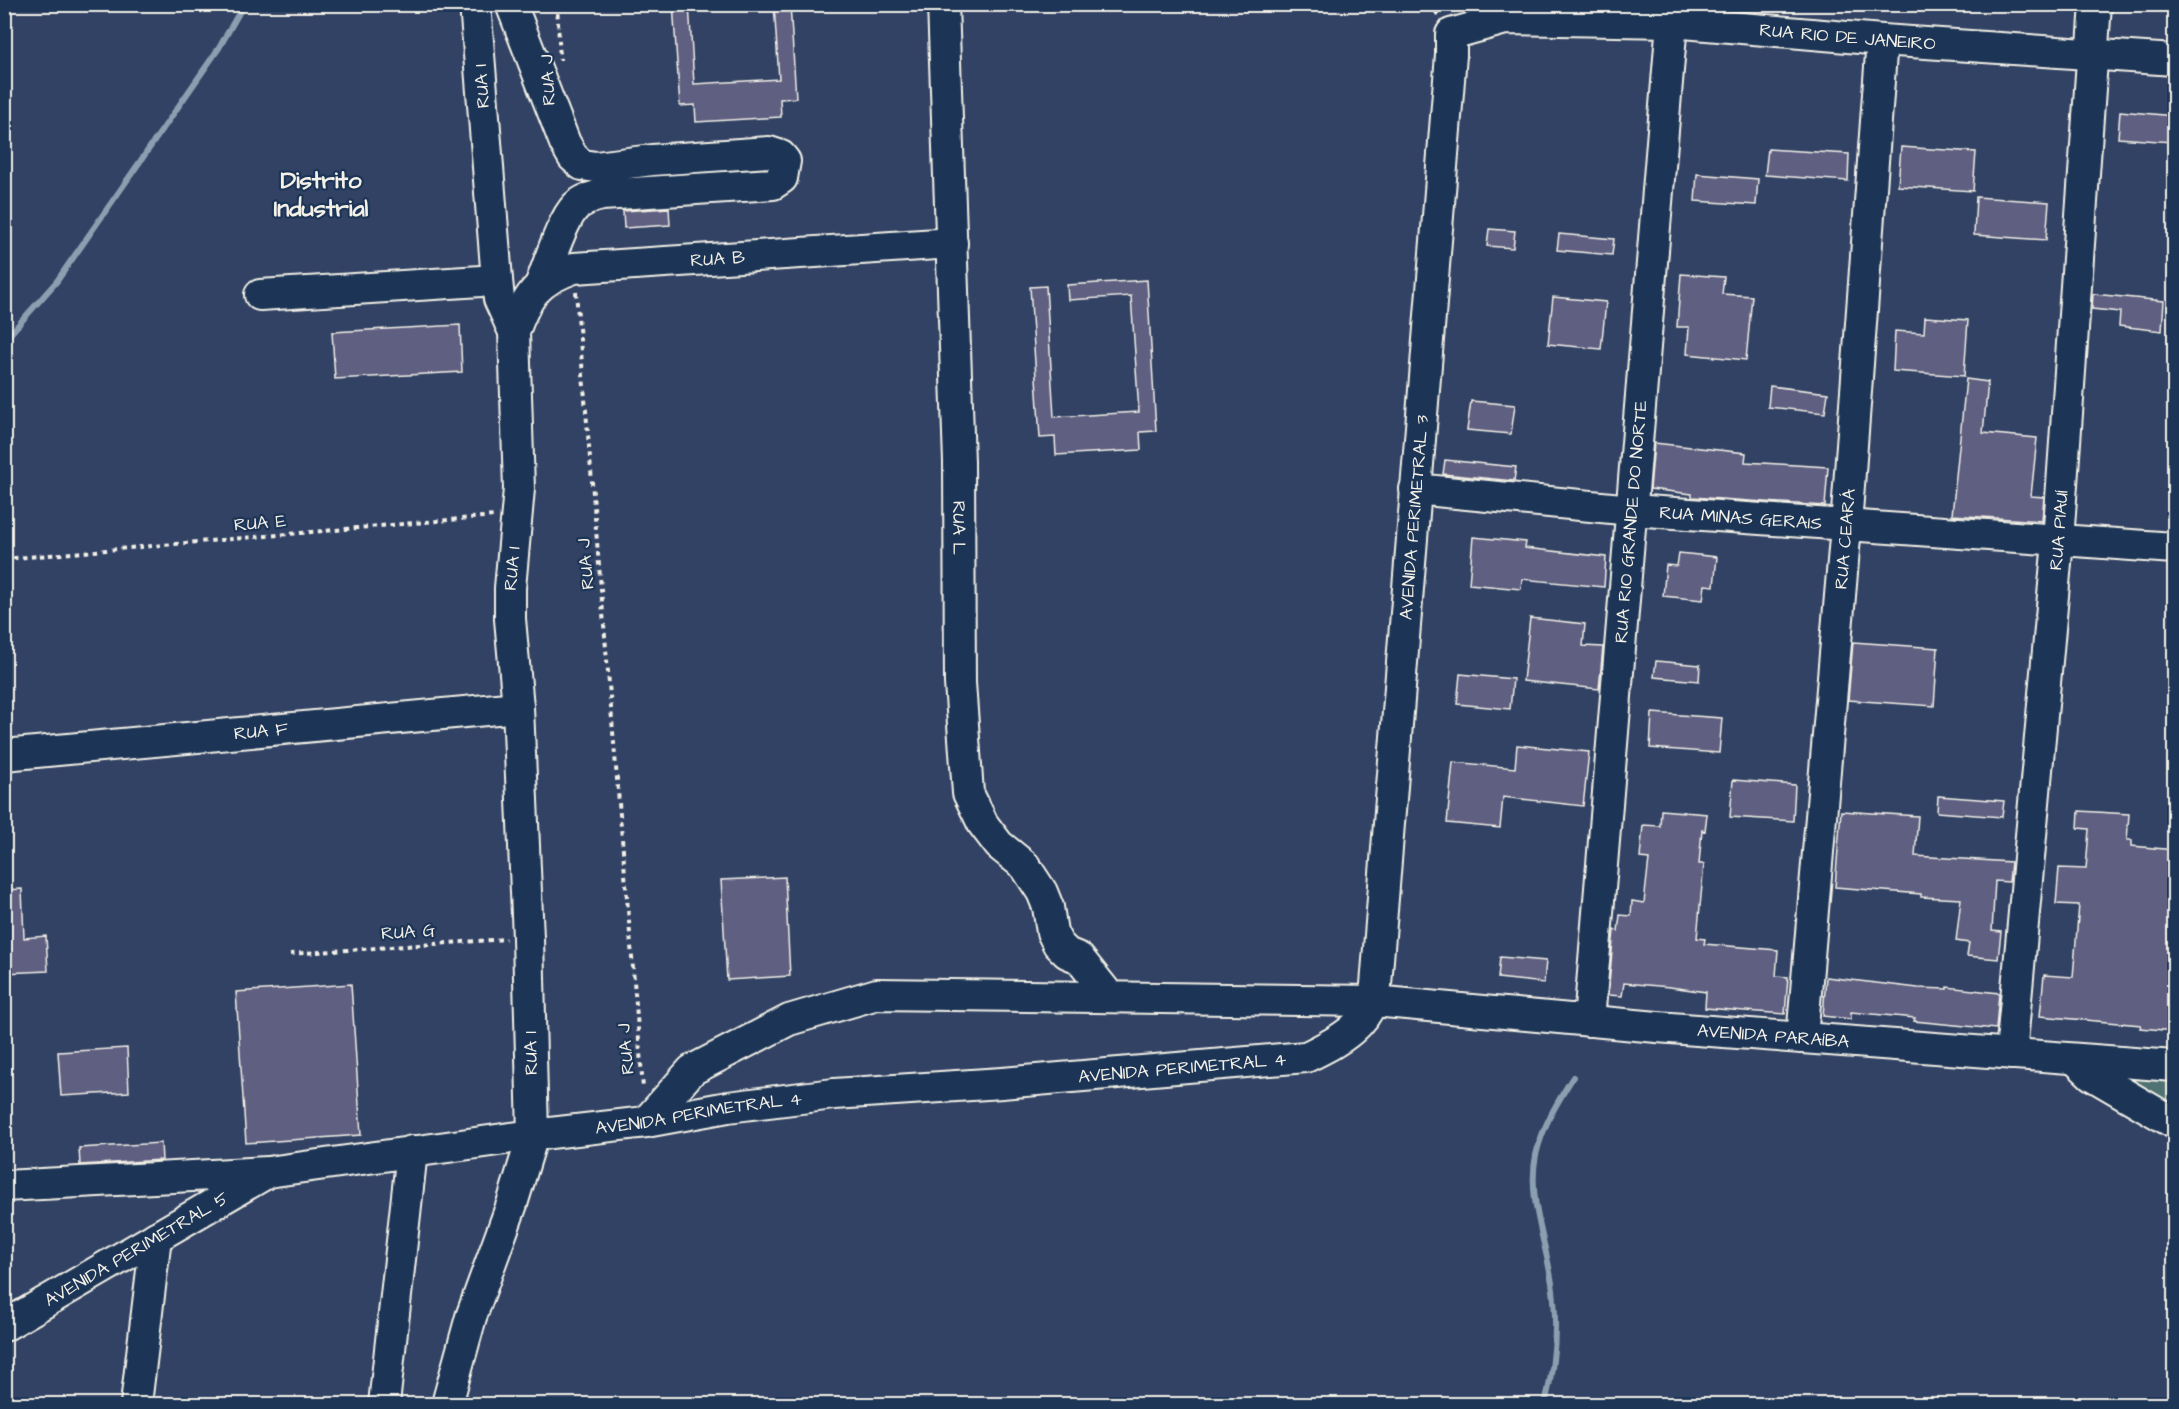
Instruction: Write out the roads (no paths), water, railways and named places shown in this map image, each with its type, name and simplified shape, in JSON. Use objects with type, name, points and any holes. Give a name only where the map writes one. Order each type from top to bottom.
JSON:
[{"type":"street","name":"RUA I","points":[[447,1404],[471,1317],[512,1204],[532,1134],[528,938],[518,707],[510,588],[519,489],[514,332],[500,299],[497,280],[475,4]]},
{"type":"street","points":[[511,4],[565,142],[573,157],[582,165],[596,167],[652,160],[769,152],[781,156],[785,161],[783,178],[773,184],[602,195],[588,198],[578,204],[569,215],[541,283],[530,295],[514,332]]},
{"type":"street","name":"RUA L","points":[[943,4],[960,462],[960,684],[968,793],[983,824],[999,845],[1025,866],[1042,892],[1048,907],[1052,932],[1058,944],[1067,953],[1079,958],[1110,997]]},
{"type":"street","name":"RUA PIAUÍ","points":[[2012,1044],[2058,541],[2096,4]]},
{"type":"street","name":"RUA RIO DE JANEIRO","points":[[1451,34],[1505,19],[1672,22],[1882,40],[2175,60]]},
{"type":"street","name":"RUA RIO GRANDE DO NORTE","points":[[1590,1012],[1672,22]]},
{"type":"street","name":"AVENIDA PERIMETRAL 3","points":[[1375,993],[1451,34]]},
{"type":"street","name":"RUA CEARÁ","points":[[1803,1028],[1846,526],[1882,40]]},
{"type":"street","name":"RUA B","points":[[541,283],[558,273],[574,268],[952,243]]},
{"type":"street","points":[[260,295],[497,280]]},
{"type":"street","name":"RUA MINAS GERAIS","points":[[1415,489],[1632,510],[2175,548]]},
{"type":"street","name":"RUA F","points":[[4,755],[518,707]]},
{"type":"street","name":"AVENIDA PARAÍBA","points":[[646,1122],[692,1070],[789,1020],[877,994],[1110,997],[1375,993],[2012,1044],[2175,1047]]},
{"type":"street","name":"AVENIDA PERIMETRAL 4","points":[[4,1186],[268,1172],[532,1134],[646,1122],[728,1107],[834,1094],[1002,1083],[1306,1057],[1350,1032],[1360,1022],[1375,993]]},
{"type":"street","name":"AVENIDA PARAÍBA","points":[[2012,1044],[2076,1060],[2175,1066]]},
{"type":"street","points":[[2076,1060],[2092,1075],[2175,1123]]},
{"type":"street","points":[[384,1404],[412,1151]]},
{"type":"street","name":"AVENIDA PERIMETRAL 5","points":[[4,1326],[268,1172]]},
{"type":"street","points":[[136,1404],[156,1237]]},
{"type":"waterway","points":[[4,341],[57,281],[219,48],[244,4]]},
{"type":"waterway","points":[[1545,1404],[1554,1353],[1555,1313],[1552,1282],[1534,1191],[1534,1173],[1542,1134],[1573,1077]]},
{"type":"district","name":"Distrito Industrial","points":[[321,195]]}]
